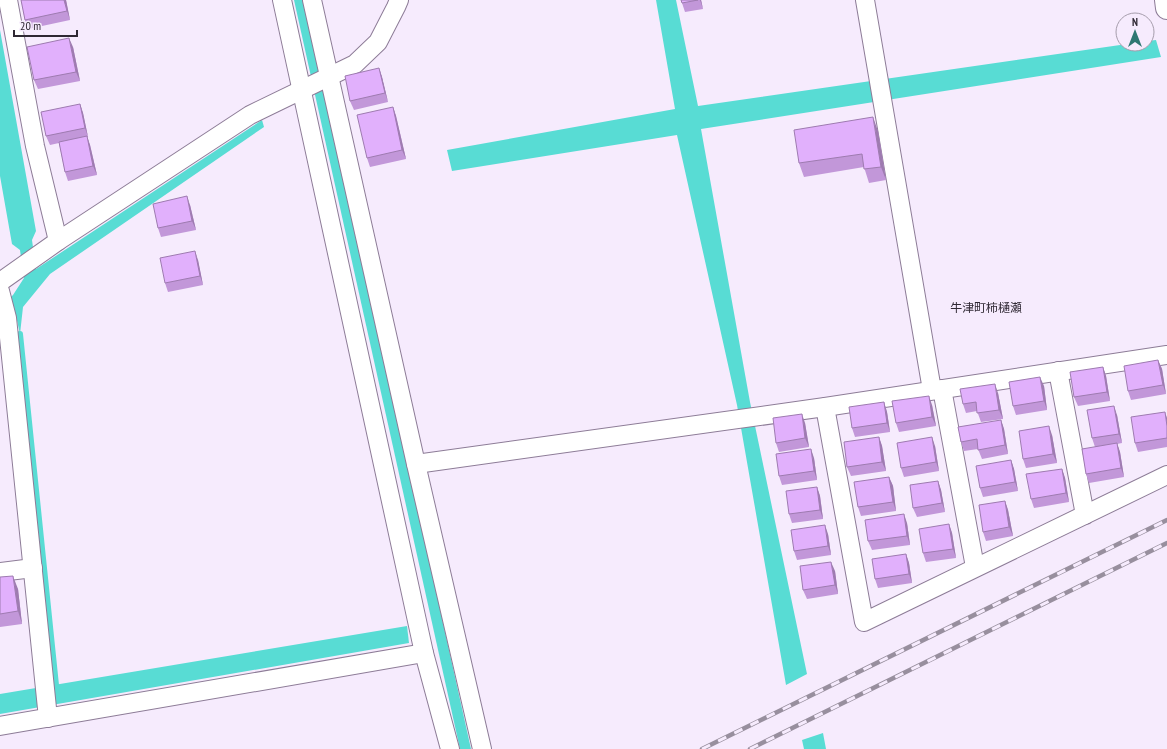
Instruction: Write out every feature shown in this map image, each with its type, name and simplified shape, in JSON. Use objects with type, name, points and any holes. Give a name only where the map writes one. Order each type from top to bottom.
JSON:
[{"type":"street","points":[[8,0],[35,146],[58,241]]},
{"type":"street","points":[[282,0],[424,653],[450,749]]},
{"type":"street","points":[[312,0],[416,464],[482,749]]},
{"type":"street","points":[[48,718],[7,318],[1,290],[16,271],[58,241],[250,115],[355,64],[378,42],[399,0]]},
{"type":"street","points":[[865,0],[883,106],[937,390],[975,567]]},
{"type":"street","points":[[1166,0],[1167,8]]},
{"type":"street","points":[[416,464],[825,407],[1167,354]]},
{"type":"street","points":[[1058,371],[1085,515]]},
{"type":"street","points":[[825,407],[864,622],[1167,475]]},
{"type":"street","points":[[0,572],[33,568]]},
{"type":"street","points":[[0,726],[424,653]]},
{"type":"shaded area","points":[[294,0],[305,0],[471,749],[460,749]]},
{"type":"shaded area","points":[[656,0],[676,0],[698,106],[1115,46],[1115,52],[1155,52],[1156,40],[1161,57],[701,129],[750,402],[807,674],[786,685],[737,405],[677,135],[452,171],[447,150],[675,109]]},
{"type":"shaded area","points":[[0,30],[36,231],[32,240],[36,269],[262,120],[264,127],[50,274],[23,307],[20,334],[14,307],[0,317],[0,307],[13,295],[24,278],[20,250],[12,244],[0,176]]},
{"type":"shaded area","points":[[407,626],[409,643],[0,714],[0,694]]},
{"type":"shaded area","points":[[823,733],[826,749],[804,749],[802,740]]},
{"type":"building","points":[[21,0],[64,0],[67,11],[25,20]]},
{"type":"building","points":[[681,0],[698,0],[682,3]]},
{"type":"building","points":[[69,38],[76,72],[34,80],[27,47]]},
{"type":"building","points":[[379,68],[385,93],[350,101],[345,76]]},
{"type":"building","points":[[80,104],[85,128],[46,136],[41,112]]},
{"type":"building","points":[[393,107],[402,150],[367,158],[357,115]]},
{"type":"building","points":[[873,117],[881,167],[864,169],[862,154],[799,163],[794,130]]},
{"type":"building","points":[[87,136],[93,166],[65,172],[59,142]]},
{"type":"building","points":[[187,196],[192,221],[158,228],[153,204]]},
{"type":"building","points":[[195,251],[200,276],[165,283],[160,258]]},
{"type":"building","points":[[1158,360],[1163,385],[1128,391],[1124,366]]},
{"type":"building","points":[[1103,367],[1107,392],[1074,397],[1070,372]]},
{"type":"building","points":[[1040,377],[1044,401],[1013,406],[1009,382]]},
{"type":"building","points":[[995,384],[999,410],[977,413],[976,402],[963,404],[960,389]]},
{"type":"building","points":[[929,396],[932,417],[896,423],[892,401]]},
{"type":"building","points":[[884,402],[887,423],[852,428],[849,407]]},
{"type":"building","points":[[1114,406],[1119,434],[1092,438],[1087,410]]},
{"type":"building","points":[[1165,412],[1167,438],[1135,443],[1131,417]]},
{"type":"building","points":[[802,414],[805,438],[776,443],[773,418]]},
{"type":"building","points":[[1001,420],[1005,445],[978,450],[977,439],[961,442],[958,427]]},
{"type":"building","points":[[1049,426],[1053,454],[1023,459],[1019,431]]},
{"type":"building","points":[[879,437],[882,462],[847,467],[844,442]]},
{"type":"building","points":[[932,437],[936,462],[901,468],[897,443]]},
{"type":"building","points":[[1117,443],[1121,468],[1086,474],[1082,449]]},
{"type":"building","points":[[811,449],[814,471],[779,476],[776,454]]},
{"type":"building","points":[[1011,460],[1015,482],[980,488],[976,466]]},
{"type":"building","points":[[1062,469],[1066,493],[1031,499],[1026,474]]},
{"type":"building","points":[[889,477],[893,502],[858,507],[854,482]]},
{"type":"building","points":[[938,481],[942,503],[913,508],[910,485]]},
{"type":"building","points":[[817,487],[820,510],[789,514],[786,491]]},
{"type":"building","points":[[1005,501],[1009,527],[983,532],[979,505]]},
{"type":"building","points":[[904,514],[907,536],[868,541],[865,520]]},
{"type":"building","points":[[949,524],[953,549],[923,553],[919,529]]},
{"type":"building","points":[[825,525],[828,546],[794,551],[791,530]]},
{"type":"building","points":[[906,554],[909,574],[875,579],[872,559]]},
{"type":"building","points":[[831,562],[835,585],[803,590],[800,566]]},
{"type":"building","points":[[13,576],[18,611],[0,614],[0,577]]},
{"type":"waterway","points":[[20,334],[56,685]]},
{"type":"railway","points":[[702,749],[1167,520]]},
{"type":"railway","points":[[750,749],[1167,543]]},
{"type":"district","name":"牛津町柿樋瀬","points":[[986,307]]}]
